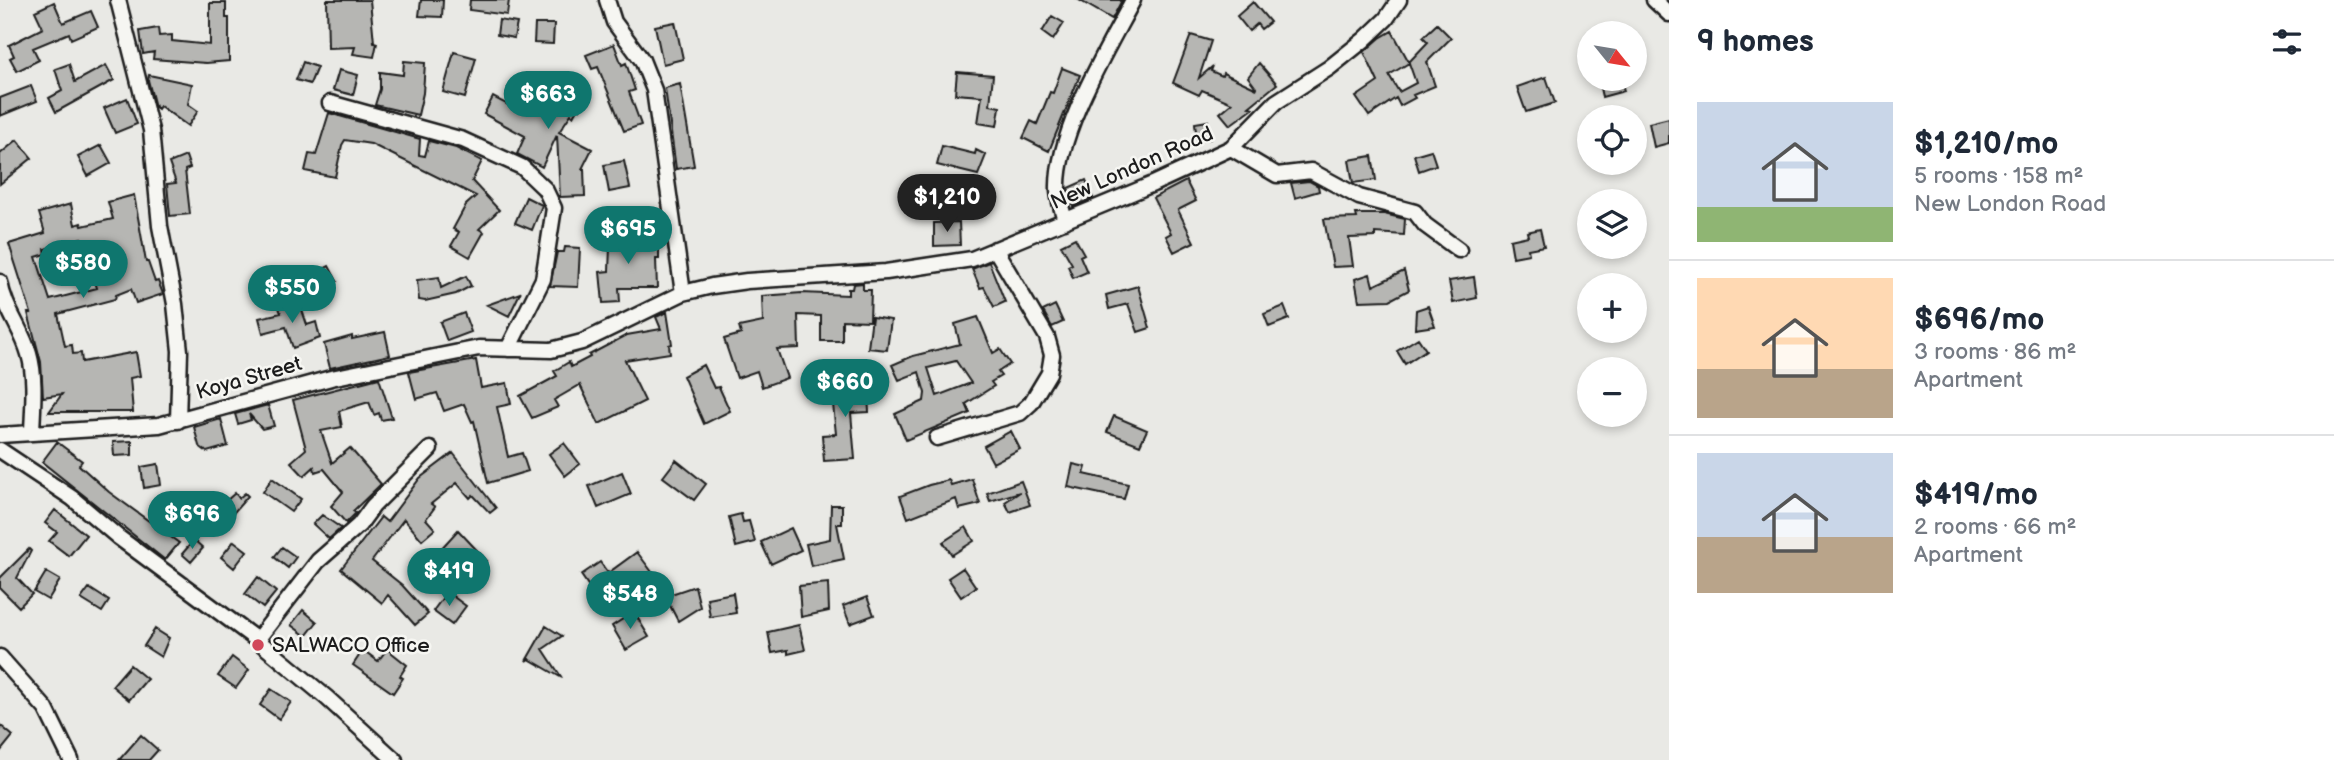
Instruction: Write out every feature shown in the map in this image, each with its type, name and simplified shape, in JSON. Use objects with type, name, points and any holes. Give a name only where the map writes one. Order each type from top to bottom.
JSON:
[{"type":"street","points":[[118,0],[150,130],[160,226],[175,304],[180,351],[178,421]]},
{"type":"street","points":[[607,0],[614,22],[642,60],[654,90],[684,293]]},
{"type":"street","points":[[1065,221],[1058,192],[1061,160],[1082,98],[1133,0]]},
{"type":"street","name":"New London Road","points":[[508,349],[551,350],[582,342],[684,293],[747,281],[886,272],[962,262],[1065,221],[1231,148],[1276,102],[1329,68],[1364,40],[1386,19],[1399,0]]},
{"type":"street","points":[[1654,0],[1669,14]]},
{"type":"street","points":[[330,103],[463,141],[522,167],[545,189],[554,208],[543,279],[508,349]]},
{"type":"street","points":[[1231,148],[1277,175],[1311,171],[1359,197],[1415,212],[1425,225],[1459,250]]},
{"type":"street","points":[[937,438],[1020,413],[1037,396],[1049,373],[1052,355],[1047,337],[995,248]]},
{"type":"street","points":[[0,282],[0,288],[30,356],[34,390],[32,431]]},
{"type":"street","name":"Koya Street","points":[[0,435],[32,431],[126,428],[178,421],[331,378],[479,348],[508,349]]},
{"type":"street","points":[[257,640],[318,561],[351,533],[373,506],[430,449]]},
{"type":"street","points":[[0,450],[72,498],[118,537],[257,640],[327,698],[395,760]]},
{"type":"street","points":[[1,659],[46,709],[71,760]]},
{"type":"building","points":[[327,0],[370,0],[374,42],[377,43],[374,57],[353,54],[355,47],[328,48]]},
{"type":"building","points":[[421,0],[443,0],[442,17],[419,16]]},
{"type":"building","points":[[470,0],[509,0],[507,15],[469,10]]},
{"type":"building","points":[[1079,0],[1122,0],[1112,19]]},
{"type":"building","points":[[54,2],[63,23],[91,11],[98,27],[71,39],[69,33],[33,48],[39,60],[17,71],[10,58],[14,56],[9,45],[43,28],[35,11]]},
{"type":"building","points":[[1253,2],[1270,22],[1261,29],[1257,24],[1249,31],[1237,16]]},
{"type":"building","points":[[210,3],[226,3],[226,18],[229,18],[229,61],[206,63],[153,59],[154,52],[143,54],[140,31],[158,28],[159,36],[172,35],[172,41],[210,45]]},
{"type":"building","points":[[1052,16],[1064,23],[1053,40],[1042,32]]},
{"type":"building","points":[[499,20],[517,23],[514,38],[497,35]]},
{"type":"building","points":[[675,22],[683,59],[663,64],[655,26]]},
{"type":"building","points":[[535,24],[554,24],[553,44],[534,43]]},
{"type":"building","points":[[1437,24],[1451,38],[1427,62],[1435,86],[1413,95],[1415,98],[1400,106],[1396,98],[1369,116],[1356,97],[1378,82],[1364,52],[1392,31],[1409,62],[1428,42],[1423,37]],"holes":[[[1409,63],[1416,83],[1399,92],[1389,75]]]},
{"type":"building","points":[[1191,35],[1211,41],[1199,78],[1213,66],[1211,71],[1222,76],[1223,73],[1257,89],[1248,77],[1259,63],[1277,84],[1249,107],[1253,108],[1230,125],[1220,113],[1232,103],[1202,90],[1199,95],[1173,83]]},
{"type":"building","points":[[614,44],[622,65],[626,63],[635,90],[629,92],[641,125],[624,131],[598,67],[592,69],[586,55]]},
{"type":"building","points":[[454,52],[476,58],[465,98],[443,92]]},
{"type":"building","points":[[404,61],[425,63],[418,115],[375,105],[380,89],[380,72],[403,75]]},
{"type":"building","points":[[303,62],[317,67],[310,84],[296,80]]},
{"type":"building","points":[[69,64],[75,82],[106,65],[114,80],[56,112],[49,98],[62,91],[55,69]]},
{"type":"building","points":[[1062,68],[1080,75],[1049,151],[1023,138],[1031,121],[1037,124]]},
{"type":"building","points":[[339,70],[358,75],[353,95],[333,90]]},
{"type":"building","points":[[957,72],[993,75],[990,105],[1000,107],[997,126],[978,123],[982,96],[955,94]]},
{"type":"building","points":[[149,75],[192,84],[188,104],[198,111],[188,126],[160,106],[158,109],[155,107]]},
{"type":"building","points":[[562,77],[589,93],[580,109],[578,107],[573,116],[571,114],[559,132],[592,149],[582,169],[585,196],[560,197],[557,135],[542,167],[517,154],[525,136],[484,114],[493,97],[510,106],[520,87],[547,102]]},
{"type":"building","points":[[1546,77],[1555,103],[1526,112],[1517,87]]},
{"type":"building","points":[[680,84],[694,166],[676,169],[665,88]]},
{"type":"building","points":[[31,86],[37,101],[0,116],[0,98]]},
{"type":"building","points":[[1601,91],[1624,91],[1602,97]]},
{"type":"building","points":[[127,98],[137,124],[115,133],[104,108]]},
{"type":"building","points":[[329,113],[420,139],[419,155],[425,156],[429,141],[456,148],[482,161],[472,181],[499,210],[479,229],[484,232],[470,257],[451,246],[459,232],[453,229],[466,205],[476,196],[371,144],[345,140],[335,177],[305,171],[309,154],[316,155]]},
{"type":"building","points":[[1669,118],[1669,143],[1654,147],[1649,123]]},
{"type":"building","points":[[1208,121],[1210,139],[1197,141],[1195,123]]},
{"type":"building","points":[[17,140],[32,158],[0,184],[0,154]]},
{"type":"building","points":[[101,145],[111,163],[88,176],[78,157]]},
{"type":"building","points":[[942,146],[975,154],[976,150],[986,155],[978,175],[937,165]]},
{"type":"building","points":[[1431,150],[1436,165],[1419,171],[1414,155]]},
{"type":"building","points":[[186,156],[190,168],[185,170],[190,214],[170,216],[167,184],[176,183],[169,163]]},
{"type":"building","points":[[1372,156],[1376,180],[1353,183],[1349,160]]},
{"type":"building","points":[[624,161],[630,188],[609,192],[604,165]]},
{"type":"building","points":[[1086,180],[1093,198],[1073,207],[1068,188]]},
{"type":"building","points":[[1186,181],[1196,201],[1178,210],[1194,242],[1174,252],[1166,236],[1171,233],[1153,198]]},
{"type":"building","points":[[1309,181],[1318,186],[1319,191],[1295,198],[1291,183]]},
{"type":"building","points":[[930,185],[941,187],[938,216],[926,215]]},
{"type":"building","points":[[134,195],[146,262],[163,294],[136,303],[131,289],[116,295],[115,299],[58,314],[65,346],[72,345],[73,354],[81,353],[82,362],[136,352],[140,376],[130,378],[133,412],[49,412],[62,394],[43,397],[41,362],[28,313],[31,313],[9,244],[45,233],[39,213],[71,204],[75,225],[113,219],[108,202]],"holes":[[[81,238],[97,288],[50,300],[36,257],[46,254],[45,249]]]},
{"type":"building","points":[[526,197],[542,205],[532,230],[515,223]]},
{"type":"building","points":[[1356,214],[1384,214],[1405,219],[1404,235],[1375,233],[1375,237],[1349,238],[1353,266],[1333,267],[1324,219],[1357,218]]},
{"type":"building","points":[[959,222],[960,245],[934,246],[934,223]]},
{"type":"building","points":[[634,226],[636,247],[659,247],[659,259],[656,259],[657,288],[619,288],[620,302],[603,303],[600,272],[609,271],[610,247],[614,247],[612,229]]},
{"type":"building","points":[[1540,229],[1544,246],[1528,249],[1529,254],[1513,257],[1510,240],[1528,236],[1527,232]]},
{"type":"building","points":[[1075,238],[1084,254],[1080,256],[1087,272],[1073,278],[1068,266],[1072,264],[1061,245]]},
{"type":"building","points":[[565,247],[580,248],[578,287],[550,286],[557,252],[564,252]]},
{"type":"building","points":[[989,262],[1005,302],[994,307],[984,287],[980,288],[972,269]]},
{"type":"building","points":[[329,266],[337,281],[306,298],[298,282]]},
{"type":"building","points":[[1404,271],[1409,290],[1390,300],[1359,301],[1355,279],[1370,274],[1373,286]]},
{"type":"building","points":[[466,276],[471,286],[456,294],[419,300],[417,280],[439,277],[441,288]]},
{"type":"building","points":[[1474,277],[1477,298],[1453,303],[1449,281]]},
{"type":"building","points":[[863,283],[863,290],[871,290],[870,321],[842,320],[842,341],[821,341],[821,316],[798,315],[799,348],[777,349],[787,378],[762,387],[757,371],[737,378],[724,339],[741,334],[739,327],[763,322],[762,296],[802,293],[848,295],[848,289],[852,289],[853,284]]},
{"type":"building","points":[[1138,286],[1150,328],[1138,332],[1128,304],[1109,309],[1106,295]]},
{"type":"building","points":[[520,293],[509,316],[487,305]]},
{"type":"building","points":[[299,301],[307,325],[316,322],[320,338],[293,348],[286,327],[263,333],[259,318],[281,313],[279,308]]},
{"type":"building","points":[[1055,305],[1063,322],[1052,327],[1043,311]]},
{"type":"building","points":[[1284,306],[1289,319],[1269,327],[1264,314]]},
{"type":"building","points":[[1428,306],[1435,326],[1415,329],[1416,310]]},
{"type":"building","points":[[667,312],[672,344],[669,345],[670,353],[625,360],[645,401],[599,424],[580,385],[554,400],[558,407],[532,418],[520,396],[557,376],[554,371],[569,362],[571,367],[627,335],[661,329],[656,317]]},
{"type":"building","points":[[464,313],[471,332],[447,341],[440,322]]},
{"type":"building","points":[[872,317],[891,320],[887,350],[868,348]]},
{"type":"building","points":[[978,317],[993,353],[1000,349],[1010,364],[998,372],[1001,376],[991,382],[994,386],[966,404],[970,413],[906,440],[895,414],[924,401],[925,393],[919,372],[899,380],[892,365],[913,356],[960,344],[955,324]],"holes":[[[956,361],[971,383],[937,396],[928,368]]]},
{"type":"building","points":[[385,332],[390,355],[330,368],[324,344],[352,336],[352,339]]},
{"type":"building","points":[[1418,338],[1426,350],[1405,364],[1397,351]]},
{"type":"building","points":[[476,360],[481,388],[507,383],[511,404],[497,407],[508,457],[522,453],[528,471],[488,483],[474,421],[472,422],[464,404],[444,411],[437,393],[416,399],[409,372]]},
{"type":"building","points":[[703,365],[714,388],[719,387],[730,411],[704,424],[683,376]]},
{"type":"building","points":[[379,378],[392,418],[381,420],[379,413],[374,415],[369,402],[339,411],[342,427],[321,431],[332,463],[350,448],[381,484],[353,511],[356,513],[346,523],[331,506],[343,492],[324,469],[315,472],[314,467],[304,476],[291,462],[306,449],[293,400]]},
{"type":"building","points":[[867,381],[869,412],[851,413],[855,459],[824,461],[822,435],[836,434],[831,384]]},
{"type":"building","points":[[268,405],[274,426],[262,429],[249,414],[251,420],[238,424],[235,414]]},
{"type":"building","points":[[1114,416],[1147,430],[1140,445],[1107,432]]},
{"type":"building","points":[[221,419],[228,446],[207,452],[199,446],[194,427]]},
{"type":"building","points":[[1011,431],[1020,449],[993,463],[984,446]]},
{"type":"building","points":[[132,441],[132,455],[114,456],[113,442]]},
{"type":"building","points":[[57,442],[82,461],[79,465],[109,492],[179,543],[165,560],[42,462]]},
{"type":"building","points":[[564,443],[580,464],[565,476],[549,454]]},
{"type":"building","points":[[453,453],[496,508],[490,513],[473,495],[470,498],[457,483],[431,504],[435,507],[426,519],[435,529],[422,540],[404,519],[372,561],[402,585],[428,614],[415,625],[388,595],[382,603],[341,569],[381,517],[387,522],[420,478]]},
{"type":"building","points":[[676,460],[706,484],[694,500],[663,477]]},
{"type":"building","points":[[158,464],[161,485],[144,488],[141,467]]},
{"type":"building","points":[[1073,464],[1086,467],[1084,474],[1128,484],[1124,499],[1068,487]]},
{"type":"building","points":[[622,472],[631,494],[598,508],[589,486]]},
{"type":"building","points":[[272,478],[301,499],[291,512],[263,492]]},
{"type":"building","points":[[972,479],[980,504],[959,509],[956,499],[908,518],[900,496],[949,480],[951,485]]},
{"type":"building","points":[[1021,481],[1030,505],[1010,512],[1005,502],[1020,492],[990,501],[987,493]]},
{"type":"building","points":[[235,493],[239,498],[245,493],[248,496],[222,526],[215,515],[228,506],[225,502]]},
{"type":"building","points":[[831,505],[842,505],[842,524],[837,524],[844,559],[811,566],[806,544],[830,539]]},
{"type":"building","points":[[55,510],[86,535],[69,556],[49,541],[57,532],[45,523]]},
{"type":"building","points":[[741,514],[743,522],[749,521],[755,542],[736,547],[729,517]]},
{"type":"building","points":[[322,515],[341,528],[329,539],[313,524]]},
{"type":"building","points":[[966,527],[974,541],[952,555],[943,542]]},
{"type":"building","points":[[791,528],[801,550],[771,564],[761,542]]},
{"type":"building","points":[[458,530],[487,561],[474,571],[459,553],[438,575],[427,564]]},
{"type":"building","points":[[194,540],[203,548],[191,562],[182,554]]},
{"type":"building","points":[[234,541],[247,551],[234,568],[221,557]]},
{"type":"building","points":[[282,547],[296,557],[288,568],[274,557]]},
{"type":"building","points":[[29,549],[31,551],[17,578],[32,594],[19,607],[0,588],[0,578]]},
{"type":"building","points":[[637,552],[652,572],[603,607],[581,575],[600,562],[608,573]]},
{"type":"building","points":[[963,568],[976,587],[961,597],[948,578]]},
{"type":"building","points":[[46,572],[60,580],[48,600],[34,592]]},
{"type":"building","points":[[258,577],[276,592],[263,608],[245,594]]},
{"type":"building","points":[[828,583],[829,611],[801,617],[799,586]]},
{"type":"building","points":[[695,586],[700,607],[678,621],[665,596]]},
{"type":"building","points":[[89,588],[109,601],[102,612],[81,599]]},
{"type":"building","points":[[447,592],[466,606],[452,625],[433,611]]},
{"type":"building","points":[[733,593],[736,613],[710,617],[707,598]]},
{"type":"building","points":[[867,597],[874,615],[850,624],[843,606]]},
{"type":"building","points":[[303,610],[317,622],[306,636],[291,625]]},
{"type":"building","points":[[634,612],[649,637],[626,650],[612,626]]},
{"type":"building","points":[[799,625],[805,650],[788,654],[788,650],[772,653],[768,632]]},
{"type":"building","points":[[546,626],[562,636],[543,649],[562,678],[529,659],[526,661]]},
{"type":"building","points":[[155,629],[169,638],[161,657],[144,646]]},
{"type":"building","points":[[387,649],[407,665],[400,676],[403,678],[393,693],[353,665],[363,650],[378,661]]},
{"type":"building","points":[[232,657],[249,670],[236,688],[218,676]]},
{"type":"building","points":[[130,665],[147,679],[129,700],[112,686]]},
{"type":"building","points":[[271,689],[291,702],[279,719],[260,705]]},
{"type":"building","points":[[0,725],[13,736],[0,752]]},
{"type":"building","points":[[141,735],[158,750],[149,760],[119,760]]},
{"type":"place","name":"SALWACO Office","points":[[258,645]]}]
